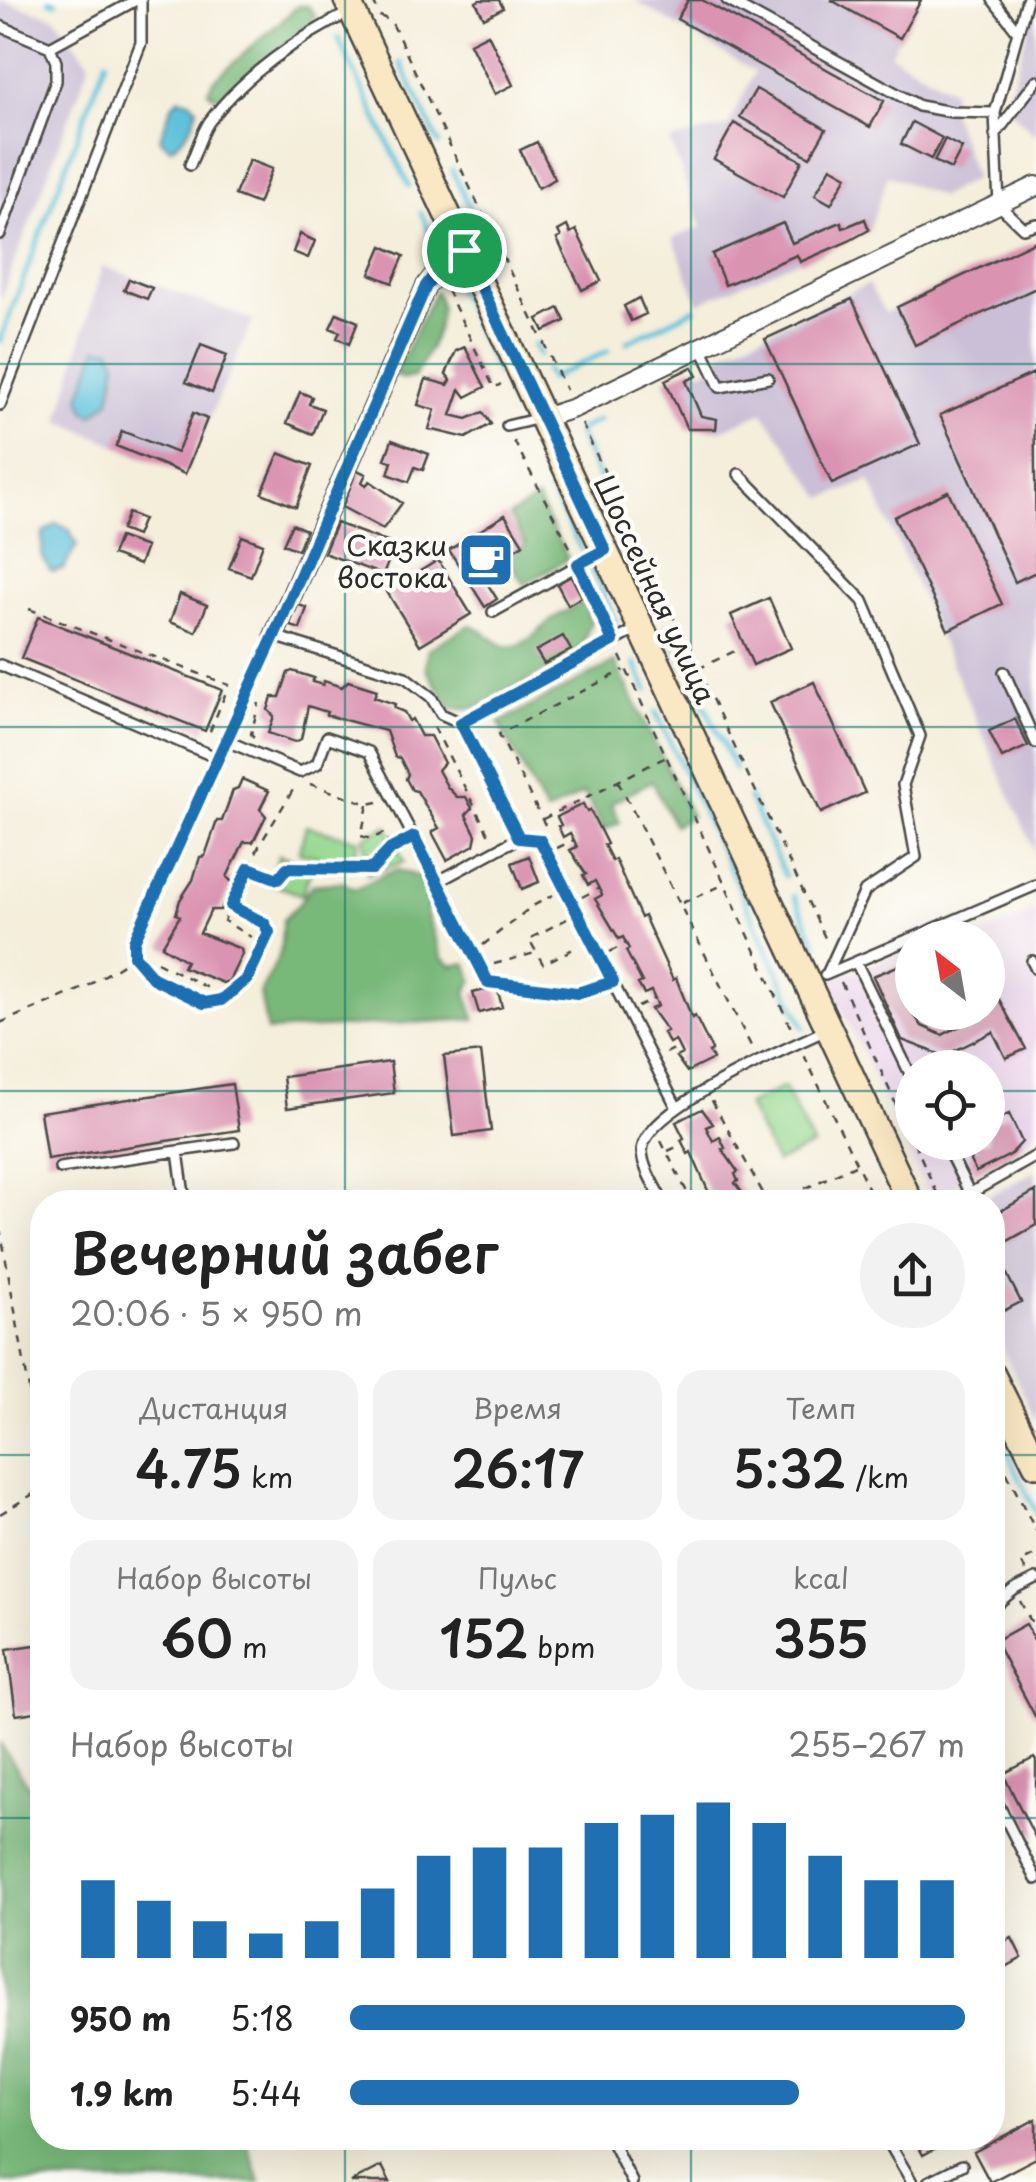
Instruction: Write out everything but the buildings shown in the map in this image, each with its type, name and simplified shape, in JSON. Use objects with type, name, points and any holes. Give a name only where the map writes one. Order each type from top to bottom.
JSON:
[{"type":"main road","name":"Шоссейная улица","points":[[357,3],[464,250],[642,627],[826,972],[830,1028],[904,1190]]},
{"type":"main road","points":[[1005,1401],[1036,1464]]},
{"type":"street","points":[[543,418],[574,408],[1036,186]]},
{"type":"street","points":[[274,636],[426,286],[437,270],[464,250]]},
{"type":"lane","points":[[0,405],[141,44],[138,0],[50,48]]},
{"type":"lane","points":[[727,0],[919,106],[995,113]]},
{"type":"lane","points":[[993,0],[1018,32]]},
{"type":"lane","points":[[1027,0],[995,113],[999,205],[1023,228],[1036,224]]},
{"type":"lane","points":[[190,165],[208,124],[240,90],[292,44],[357,3]]},
{"type":"lane","points":[[0,26],[50,48],[56,62],[56,80],[0,233]]},
{"type":"lane","points":[[996,134],[1036,81]]},
{"type":"lane","points":[[701,347],[720,387],[768,378]]},
{"type":"lane","points":[[507,426],[543,418]]},
{"type":"lane","points":[[740,474],[862,601],[920,736],[903,785],[916,857],[864,891],[826,972]]},
{"type":"lane","points":[[492,612],[605,550]]},
{"type":"lane","points":[[461,723],[642,627]]},
{"type":"lane","points":[[231,906],[264,923],[269,932],[247,979],[221,1000],[204,1003],[153,978],[134,956],[134,941],[274,636],[405,677],[431,697],[441,714],[461,723],[519,838]]},
{"type":"lane","points":[[0,664],[220,759]]},
{"type":"lane","points":[[1004,672],[1036,743]]},
{"type":"lane","points":[[227,741],[300,772],[317,764],[327,737],[369,752],[488,982]]},
{"type":"lane","points":[[437,882],[519,838],[540,840],[676,1106]]},
{"type":"lane","points":[[955,920],[1036,885]]},
{"type":"lane","points":[[826,972],[895,946]]},
{"type":"lane","points":[[856,962],[898,1050]]},
{"type":"lane","points":[[658,1190],[642,1149],[654,1126],[676,1106],[830,1028]]},
{"type":"lane","points":[[60,1168],[234,1144]]},
{"type":"lane","points":[[178,1152],[183,1190]]},
{"type":"lane","points":[[973,1190],[1036,1156]]},
{"type":"lane","points":[[953,1160],[968,1190]]},
{"type":"lane","points":[[1005,1597],[1036,1579]]},
{"type":"lane","points":[[1005,1818],[1036,1879]]},
{"type":"lane","points":[[616,2150],[632,2182]]},
{"type":"lane","points":[[893,2150],[912,2182]]},
{"type":"lane","points":[[928,2182],[962,2165]]},
{"type":"path","points":[[357,3],[391,21],[560,379]]},
{"type":"path","points":[[437,270],[494,388],[511,378]]},
{"type":"path","points":[[582,424],[697,670],[826,972],[895,1106]]},
{"type":"path","points":[[507,426],[578,564],[869,1190]]},
{"type":"path","points":[[29,609],[230,685],[205,742]]},
{"type":"path","points":[[697,670],[741,648]]},
{"type":"path","points":[[550,835],[499,734],[626,669]]},
{"type":"path","points":[[542,820],[667,756]]},
{"type":"path","points":[[254,941],[249,934],[224,921],[299,780],[368,804],[393,798]]},
{"type":"path","points":[[618,781],[759,1063]]},
{"type":"path","points":[[368,804],[360,836],[371,839],[384,833],[391,849]]},
{"type":"path","points":[[249,868],[278,879],[287,868],[372,869],[391,849],[414,837]]},
{"type":"path","points":[[556,849],[574,840]]},
{"type":"path","points":[[680,904],[726,883]]},
{"type":"path","points":[[581,898],[598,888]]},
{"type":"path","points":[[473,952],[530,908],[565,889]]},
{"type":"path","points":[[578,914],[529,939],[543,964],[591,940]]},
{"type":"path","points":[[608,952],[626,943]]},
{"type":"path","points":[[482,968],[536,952]]},
{"type":"path","points":[[0,1023],[86,987],[134,956]]},
{"type":"path","points":[[150,958],[212,989]]},
{"type":"path","points":[[488,982],[577,993],[613,982]]},
{"type":"path","points":[[636,1008],[654,999]]},
{"type":"path","points":[[660,1056],[678,1047]]},
{"type":"path","points":[[706,1090],[761,1190]]},
{"type":"path","points":[[654,1126],[686,1190]]},
{"type":"path","points":[[667,1152],[683,1144]]},
{"type":"path","points":[[922,1160],[936,1190]]},
{"type":"path","points":[[801,1190],[856,1164]]},
{"type":"path","points":[[0,1226],[30,1395]]},
{"type":"path","points":[[1005,1470],[1036,1531]]},
{"type":"path","points":[[0,1514],[30,1497]]},
{"type":"path","points":[[1014,1590],[1036,1631]]},
{"type":"shaded area","points":[[0,0],[55,17],[90,63],[0,301]]},
{"type":"shaded area","points":[[634,0],[921,0],[890,54],[952,90],[952,112],[975,178],[940,197],[888,175],[869,230],[698,303],[673,238],[702,227],[670,141],[728,126],[755,72]]},
{"type":"shaded area","points":[[1036,5],[1036,136],[1005,105]]},
{"type":"shaded area","points":[[1036,241],[1036,854],[870,481],[823,498],[763,412],[721,430],[687,429],[665,380],[692,367],[703,371],[717,363],[719,355],[868,284],[885,313]]},
{"type":"shaded area","points":[[102,266],[253,320],[185,474],[59,421]]},
{"type":"shaded area","points":[[1036,911],[1036,1130],[1018,1150],[1005,1157],[1005,1050],[895,1050],[895,1123],[829,981],[895,955],[895,1030],[1005,1030],[1005,925]]},
{"type":"shaded area","points":[[912,1160],[1000,1160],[945,1190],[926,1190]]},
{"type":"shaded area","points":[[1036,1171],[1036,1421],[1005,1353],[1005,1190],[1000,1190]]},
{"type":"green space","points":[[298,6],[308,6],[315,16],[312,24],[223,97],[208,91],[213,81]]},
{"type":"green space","points":[[435,291],[440,311],[431,346],[414,377],[394,375]]},
{"type":"green space","points":[[537,499],[568,559],[524,584],[507,558],[526,545],[509,516]]},
{"type":"green space","points":[[582,603],[591,622],[579,653],[476,708],[451,708],[426,669],[428,649],[470,625],[500,644],[519,645]]},
{"type":"green space","points":[[615,662],[691,816],[674,825],[652,781],[611,803],[620,822],[604,830],[584,793],[546,813],[499,723]]},
{"type":"green space","points":[[306,826],[359,840],[352,866],[299,852]]},
{"type":"green space","points":[[387,826],[404,862],[367,874],[364,837]]},
{"type":"green space","points":[[279,855],[312,867],[302,895],[269,883]]},
{"type":"green space","points":[[398,870],[420,877],[431,902],[426,912],[442,958],[452,966],[466,963],[473,980],[466,992],[475,1019],[267,1031],[260,993],[280,954],[283,920],[312,885],[342,882],[355,889]]},
{"type":"green space","points":[[784,1087],[813,1145],[776,1163],[747,1105]]},
{"type":"green space","points":[[0,1744],[30,1788],[30,2150],[250,2150],[260,2182],[0,2182]]},
{"type":"water","points":[[180,98],[197,108],[196,114],[188,131],[170,148],[160,139],[172,105]]},
{"type":"water","points":[[97,348],[111,349],[117,363],[110,400],[93,415],[86,412],[80,397]]},
{"type":"water","points":[[56,524],[69,529],[77,545],[64,568],[54,572],[42,555],[43,533]]},
{"type":"waterway","points":[[49,0],[56,2]]},
{"type":"waterway","points":[[338,38],[409,186]]},
{"type":"waterway","points":[[0,341],[106,60]]},
{"type":"waterway","points":[[401,63],[439,144]]},
{"type":"waterway","points":[[452,170],[482,234]]},
{"type":"waterway","points":[[421,213],[438,249]]},
{"type":"waterway","points":[[453,280],[498,374]]},
{"type":"waterway","points":[[627,342],[695,309]]},
{"type":"waterway","points":[[534,345],[539,355]]},
{"type":"waterway","points":[[546,370],[550,379],[608,351]]},
{"type":"waterway","points":[[506,392],[515,411]]},
{"type":"waterway","points":[[599,420],[581,429],[579,435],[657,604]]},
{"type":"waterway","points":[[550,491],[581,549]]},
{"type":"waterway","points":[[591,569],[616,622]]},
{"type":"waterway","points":[[668,627],[686,666]]},
{"type":"waterway","points":[[635,663],[647,690]]},
{"type":"waterway","points":[[698,691],[735,769]]},
{"type":"waterway","points":[[656,712],[804,1027]]},
{"type":"waterway","points":[[749,798],[785,876]]},
{"type":"waterway","points":[[794,896],[817,945]]},
{"type":"waterway","points":[[1005,1448],[1036,1512]]},
{"type":"place","name":"Сказки востока","points":[[486,560]]},
{"type":"route","points":[[464,250],[605,550],[578,564],[613,641],[461,723],[519,838],[540,840],[613,982],[577,993],[488,982],[414,837],[391,849],[372,869],[287,868],[278,879],[249,868],[231,906],[264,923],[269,932],[247,979],[221,1000],[204,1003],[153,978],[134,956],[134,941],[220,759],[426,286],[442,265],[464,250]]}]
